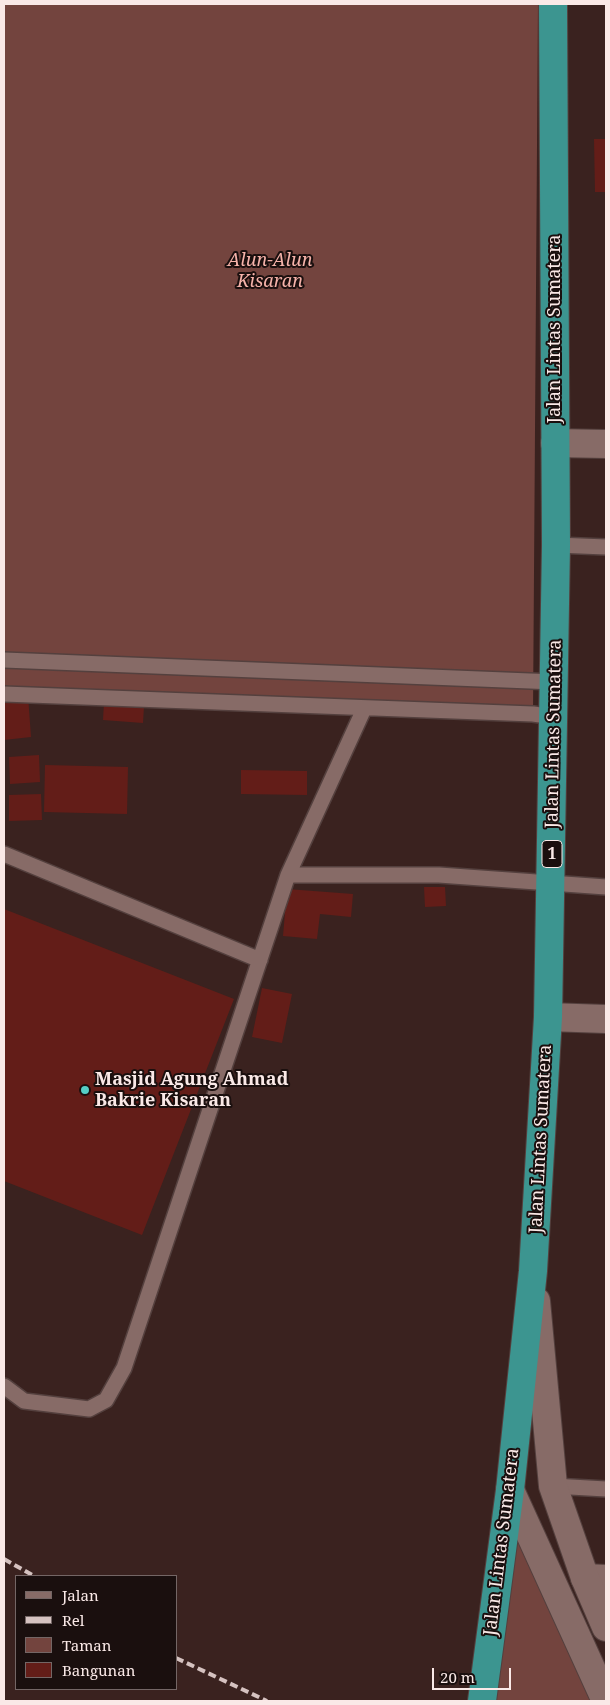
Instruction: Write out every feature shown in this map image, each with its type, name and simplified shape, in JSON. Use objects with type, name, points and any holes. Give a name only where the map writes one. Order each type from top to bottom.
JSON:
[{"type":"highway","name":"Jalan Lintas Sumatera","points":[[482,1701],[510,1490],[533,1271],[548,1017],[556,545],[554,4]]},
{"type":"main road","points":[[555,443],[606,444]]},
{"type":"main road","points":[[548,1017],[606,1019]]},
{"type":"main road","points":[[533,1271],[553,1486],[595,1578],[606,1626]]},
{"type":"main road","points":[[510,1490],[606,1701]]},
{"type":"lane","points":[[556,545],[606,547]]},
{"type":"lane","points":[[4,660],[555,682]]},
{"type":"lane","points":[[4,694],[554,716]]},
{"type":"lane","points":[[4,1386],[24,1401],[89,1409],[106,1400],[124,1368],[288,875],[364,709]]},
{"type":"lane","points":[[4,854],[260,960]]},
{"type":"lane","points":[[288,875],[440,875],[606,887]]},
{"type":"lane","points":[[553,1486],[606,1489]]},
{"type":"green space","name":"Alun-Alun Kisaran","points":[[4,4],[538,4],[533,714],[4,697]]},
{"type":"green space","points":[[510,1490],[606,1701],[482,1701]]},
{"type":"building","points":[[594,139],[606,139],[606,192],[595,192]]},
{"type":"building","points":[[28,695],[31,737],[4,740],[4,698]]},
{"type":"building","points":[[104,702],[144,706],[143,723],[103,720]]},
{"type":"building","points":[[39,755],[40,782],[10,784],[9,757]]},
{"type":"building","points":[[45,765],[128,767],[127,814],[44,812]]},
{"type":"building","points":[[241,770],[307,771],[307,795],[241,794]]},
{"type":"building","points":[[41,794],[42,820],[9,821],[9,795]]},
{"type":"building","points":[[424,887],[445,887],[446,906],[425,907]]},
{"type":"building","points":[[287,889],[353,894],[351,917],[320,914],[317,939],[283,936]]},
{"type":"building","points":[[4,909],[234,999],[142,1235],[4,1181]]},
{"type":"building","points":[[262,988],[292,994],[282,1043],[252,1037]]},
{"type":"railway","points":[[4,1559],[32,1575]]},
{"type":"railway","points":[[178,1659],[267,1701]]},
{"type":"place","name":"Masjid Agung Ahmad Bakrie Kisaran","points":[[85,1090]]}]
